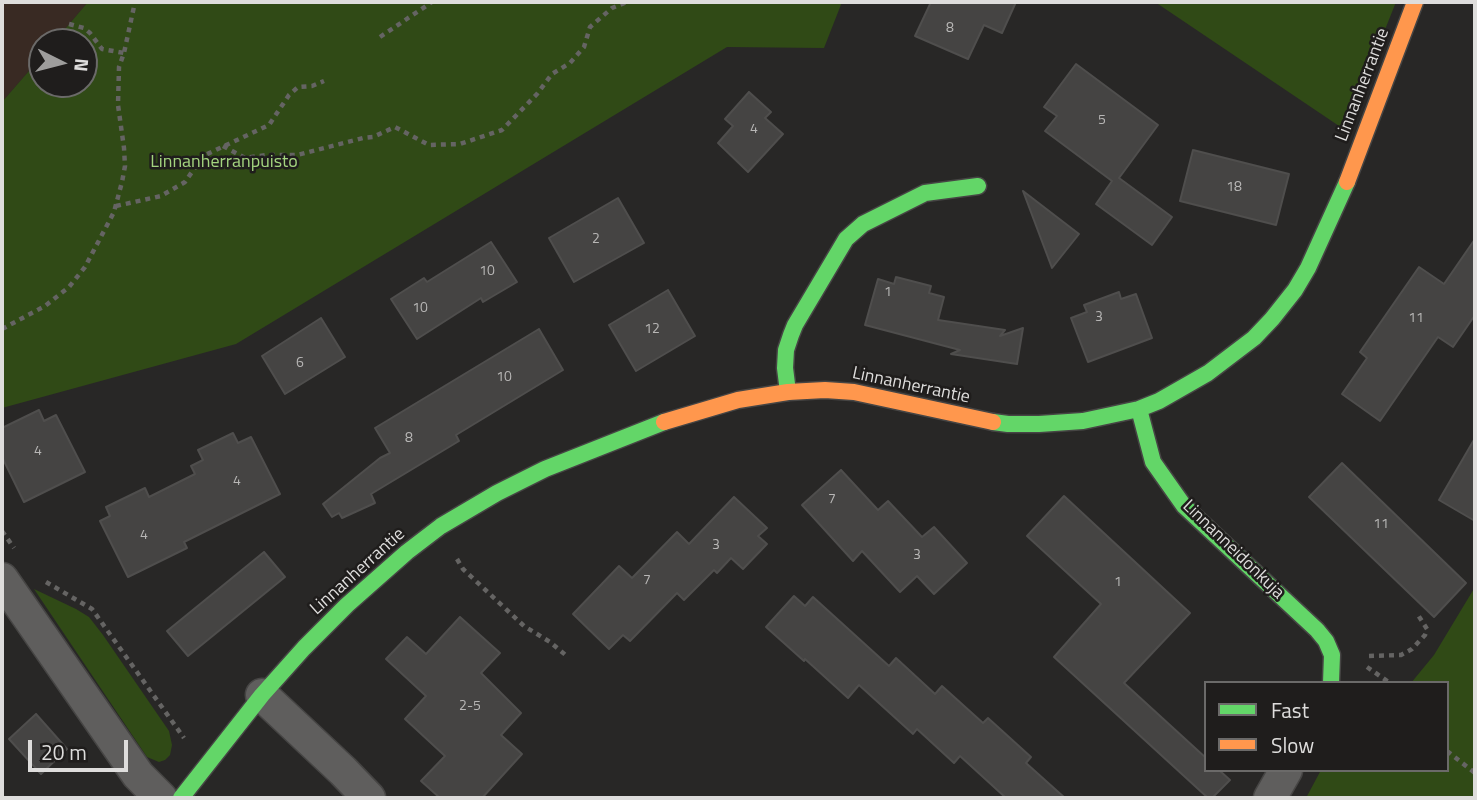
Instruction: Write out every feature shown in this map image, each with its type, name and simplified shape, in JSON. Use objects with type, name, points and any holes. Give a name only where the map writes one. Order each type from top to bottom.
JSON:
[{"type":"street","name":"Linnanherrantie","points":[[181,798],[262,695],[347,605],[442,526],[545,469],[663,422],[738,400],[788,392],[854,392],[971,418],[1008,424],[1039,424],[1083,421],[1139,409],[1183,389],[1236,352],[1263,328],[1294,290],[1319,246],[1343,193],[1415,2]]},
{"type":"street","points":[[788,392],[785,368],[786,350],[791,335],[846,239],[863,224],[925,193],[978,186]]},
{"type":"street","name":"Linnanneidonkuja","points":[[1139,409],[1153,462],[1184,506],[1317,630],[1332,655]]},
{"type":"street","points":[[9,565],[138,775],[161,798]]},
{"type":"street","points":[[1331,681],[1332,655]]},
{"type":"street","points":[[262,695],[369,798]]},
{"type":"street","points":[[1270,798],[1285,772]]},
{"type":"path","points":[[2,328],[45,306],[69,287],[85,267],[115,206],[125,166],[118,105],[119,67],[135,2]]},
{"type":"path","points":[[380,37],[432,2]]},
{"type":"path","points":[[223,146],[245,158],[297,155],[373,137],[395,127],[429,145],[460,144],[502,130],[537,94],[552,74],[570,63],[584,47],[590,27],[612,8],[627,2]]},
{"type":"path","points":[[69,24],[90,33],[102,49],[124,53]]},
{"type":"path","points":[[115,206],[161,196],[185,182],[203,156],[269,125],[289,94],[298,87],[312,86],[324,81]]},
{"type":"path","points":[[2,531],[9,565]]},
{"type":"path","points":[[451,549],[463,569],[524,626],[568,657]]},
{"type":"path","points":[[41,579],[92,609],[188,744]]},
{"type":"path","points":[[1332,655],[1401,655],[1412,649],[1425,635],[1427,629],[1418,615]]},
{"type":"path","points":[[1353,657],[1387,681]]},
{"type":"path","points":[[1449,753],[1475,773]]},
{"type":"shaded area","points":[[2,2],[88,2],[66,28],[28,28],[28,72],[2,102]]},
{"type":"green space","name":"Linnanherranpuisto","points":[[88,2],[842,2],[824,48],[727,47],[236,344],[2,408],[2,102],[28,72],[28,98],[98,98],[98,28],[66,28]]},
{"type":"green space","points":[[1155,2],[1396,2],[1345,130]]},
{"type":"green space","points":[[1475,587],[1475,798],[1306,798],[1320,772],[1449,772],[1449,681],[1413,681],[1434,655]]},
{"type":"green space","points":[[34,589],[89,617],[103,635],[169,731],[172,745],[170,755],[165,760],[159,762],[147,757]]},
{"type":"building","points":[[931,2],[1016,2],[1002,33],[984,25],[968,59],[915,36]]},
{"type":"building","points":[[1076,64],[1158,125],[1119,178],[1172,217],[1152,245],[1096,204],[1112,181],[1045,131],[1057,116],[1044,107]]},
{"type":"building","points":[[749,92],[771,112],[765,118],[783,134],[748,172],[718,143],[733,126],[725,119]]},
{"type":"building","points":[[1193,150],[1289,174],[1276,225],[1180,201]]},
{"type":"building","points":[[1023,191],[1079,234],[1052,268]]},
{"type":"building","points":[[618,198],[644,243],[574,282],[549,238]]},
{"type":"building","points":[[1475,239],[1475,315],[1453,347],[1438,337],[1380,421],[1342,394],[1367,358],[1360,352],[1419,267],[1444,284]]},
{"type":"building","points":[[491,242],[517,282],[483,302],[481,298],[417,339],[391,299],[424,278],[427,282]]},
{"type":"building","points":[[896,277],[931,286],[929,293],[944,297],[938,320],[1005,330],[1000,336],[1023,328],[1017,364],[951,354],[960,350],[865,325],[878,279],[894,284]]},
{"type":"building","points":[[668,290],[695,336],[636,371],[609,325]]},
{"type":"building","points":[[1119,292],[1121,299],[1136,294],[1152,338],[1088,362],[1071,318],[1087,312],[1084,305]]},
{"type":"building","points":[[321,318],[345,357],[285,394],[262,356]]},
{"type":"building","points":[[539,329],[563,370],[456,435],[459,441],[371,494],[375,503],[342,518],[339,513],[332,517],[323,504],[390,453],[375,428]]},
{"type":"building","points":[[39,410],[44,421],[56,415],[85,472],[24,502],[2,457],[2,428]]},
{"type":"building","points":[[233,433],[238,443],[251,437],[280,494],[184,542],[187,548],[128,577],[100,521],[110,516],[106,507],[145,488],[149,497],[195,474],[191,466],[203,460],[198,450]]},
{"type":"building","points":[[1475,438],[1475,521],[1439,500]]},
{"type":"building","points":[[1342,463],[1466,583],[1434,617],[1309,497]]},
{"type":"building","points":[[841,470],[878,510],[888,501],[922,537],[934,527],[967,563],[934,594],[917,576],[900,592],[862,551],[853,561],[802,505]]},
{"type":"building","points":[[1064,496],[1190,613],[1124,683],[1204,756],[1204,772],[1221,772],[1230,780],[1212,798],[1208,798],[1054,657],[1101,604],[1027,536]]},
{"type":"building","points":[[734,497],[767,528],[758,536],[767,544],[743,569],[731,558],[717,573],[714,570],[684,600],[677,593],[630,641],[623,635],[609,649],[573,614],[619,566],[632,578],[677,532],[689,544]]},
{"type":"building","points":[[264,552],[285,577],[188,656],[167,631]]},
{"type":"building","points":[[794,596],[805,606],[813,597],[889,666],[896,658],[935,694],[942,686],[983,723],[988,718],[1031,757],[1026,763],[1065,798],[1006,798],[960,756],[954,763],[917,729],[913,734],[859,685],[848,698],[766,627]]},
{"type":"building","points":[[460,617],[500,653],[481,673],[521,713],[501,735],[522,754],[482,798],[440,798],[421,781],[445,756],[405,719],[426,696],[386,659],[407,637],[426,654]]},
{"type":"building","points":[[36,714],[67,749],[41,774],[9,739]]},
{"type":"traffic: fast","points":[[993,422],[1039,424],[1083,421],[1139,409],[1159,401],[1208,373],[1254,338],[1295,290],[1308,268],[1347,182]]},
{"type":"traffic: fast","points":[[788,392],[785,368],[786,350],[791,335],[846,239],[863,224],[925,193],[978,186]]},
{"type":"traffic: fast","points":[[1139,409],[1153,462],[1184,506],[1317,630],[1332,655],[1331,681]]},
{"type":"traffic: fast","points":[[181,798],[262,695],[304,648],[347,605],[407,552],[441,526],[497,493],[545,469],[664,422]]},
{"type":"traffic: slow","points":[[1347,182],[1415,2]]},
{"type":"traffic: slow","points":[[664,422],[738,400],[788,392],[825,390],[854,392],[993,422]]}]
